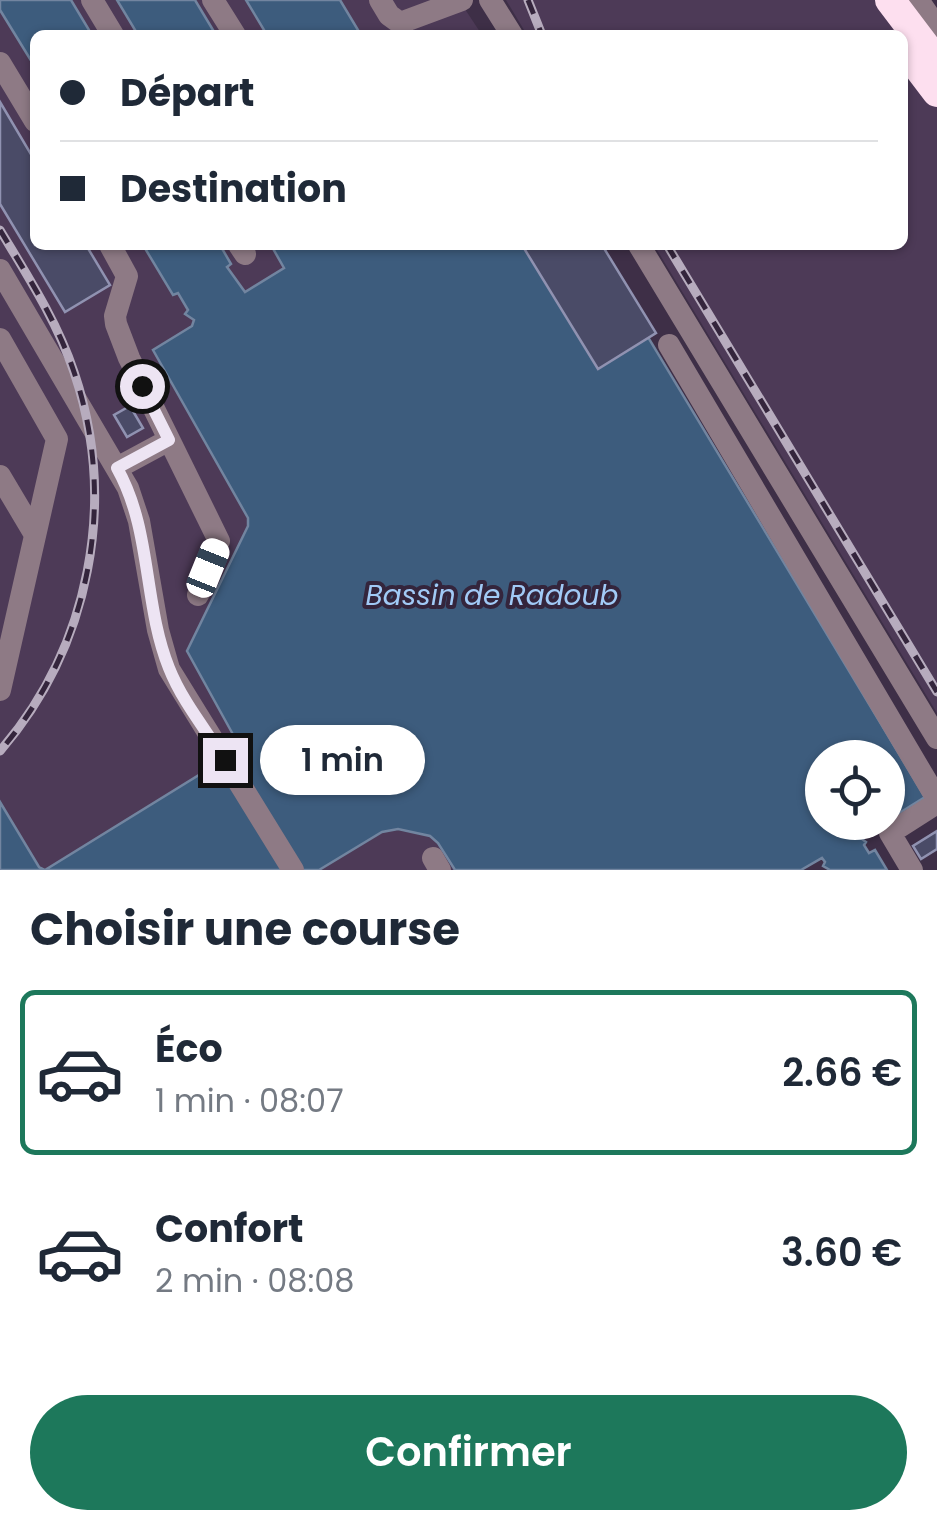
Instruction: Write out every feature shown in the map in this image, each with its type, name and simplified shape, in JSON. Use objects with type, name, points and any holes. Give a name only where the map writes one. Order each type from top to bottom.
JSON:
[{"type":"highway","points":[[868,0],[890,30]]},
{"type":"highway","points":[[890,0],[937,62]]},
{"type":"highway","points":[[908,54],[937,92]]},
{"type":"street","points":[[92,0],[110,30]]},
{"type":"street","points":[[213,0],[231,30]]},
{"type":"street","points":[[380,0],[389,15],[400,22],[462,0]]},
{"type":"street","points":[[490,0],[509,30]]},
{"type":"street","points":[[918,0],[937,27]]},
{"type":"street","points":[[0,63],[30,113]]},
{"type":"street","points":[[113,250],[127,276],[115,316],[128,358],[219,542],[198,595]]},
{"type":"street","points":[[642,250],[937,738]]},
{"type":"street","points":[[0,270],[128,488],[139,520],[158,630],[169,669],[293,870]]},
{"type":"street","points":[[0,340],[57,438],[0,690]]},
{"type":"street","points":[[668,346],[937,801],[890,833],[912,870]]},
{"type":"street","points":[[117,468],[169,440]]},
{"type":"street","points":[[0,476],[34,533]]},
{"type":"shaded area","points":[[0,0],[459,0],[479,30],[30,30],[30,250],[318,250],[250,290],[245,292],[236,283],[191,316],[192,326],[153,350],[248,518],[241,749],[45,870],[39,867],[0,802]]},
{"type":"shaded area","points":[[506,0],[903,0],[937,46],[937,713],[657,250],[908,250],[908,30],[524,30]]},
{"type":"shaded area","points":[[389,829],[430,836],[455,870],[319,870]]},
{"type":"water","points":[[0,0],[71,0],[89,30],[30,30],[30,59],[0,10]]},
{"type":"water","points":[[117,0],[195,0],[213,30],[135,30]]},
{"type":"water","points":[[246,0],[340,0],[358,30],[264,30]]},
{"type":"water","name":"Bassin de Radoub","points":[[146,250],[223,250],[231,264],[227,267],[245,292],[284,268],[274,250],[529,250],[648,337],[891,740],[805,740],[805,840],[863,840],[869,853],[875,850],[887,870],[830,870],[823,866],[822,858],[801,870],[455,870],[430,836],[398,829],[382,832],[319,870],[45,870],[241,749],[187,651],[248,526],[248,518],[153,350],[192,326],[194,320],[185,314],[188,310],[178,293],[173,295]]},
{"type":"water","name":"Bassin de Radoub","points":[[905,764],[925,797],[905,809]]},
{"type":"water","points":[[0,802],[39,867],[45,870],[0,870]]},
{"type":"building","points":[[0,102],[30,153],[30,250],[89,250],[110,285],[65,312],[0,204]]},
{"type":"building","points":[[525,250],[605,250],[656,333],[598,369]]},
{"type":"building","points":[[130,406],[143,428],[127,437],[114,415]]},
{"type":"building","points":[[937,831],[937,849],[921,859],[913,846]]},
{"type":"railway","points":[[528,0],[540,30]]},
{"type":"railway","points":[[0,230],[67,353],[87,421],[94,471],[94,522],[75,620],[56,666],[31,710],[0,751]]},
{"type":"railway","points":[[670,250],[937,692]]},
{"type":"route","points":[[142,386],[169,440],[117,468],[135,504],[169,669],[225,760]]}]
